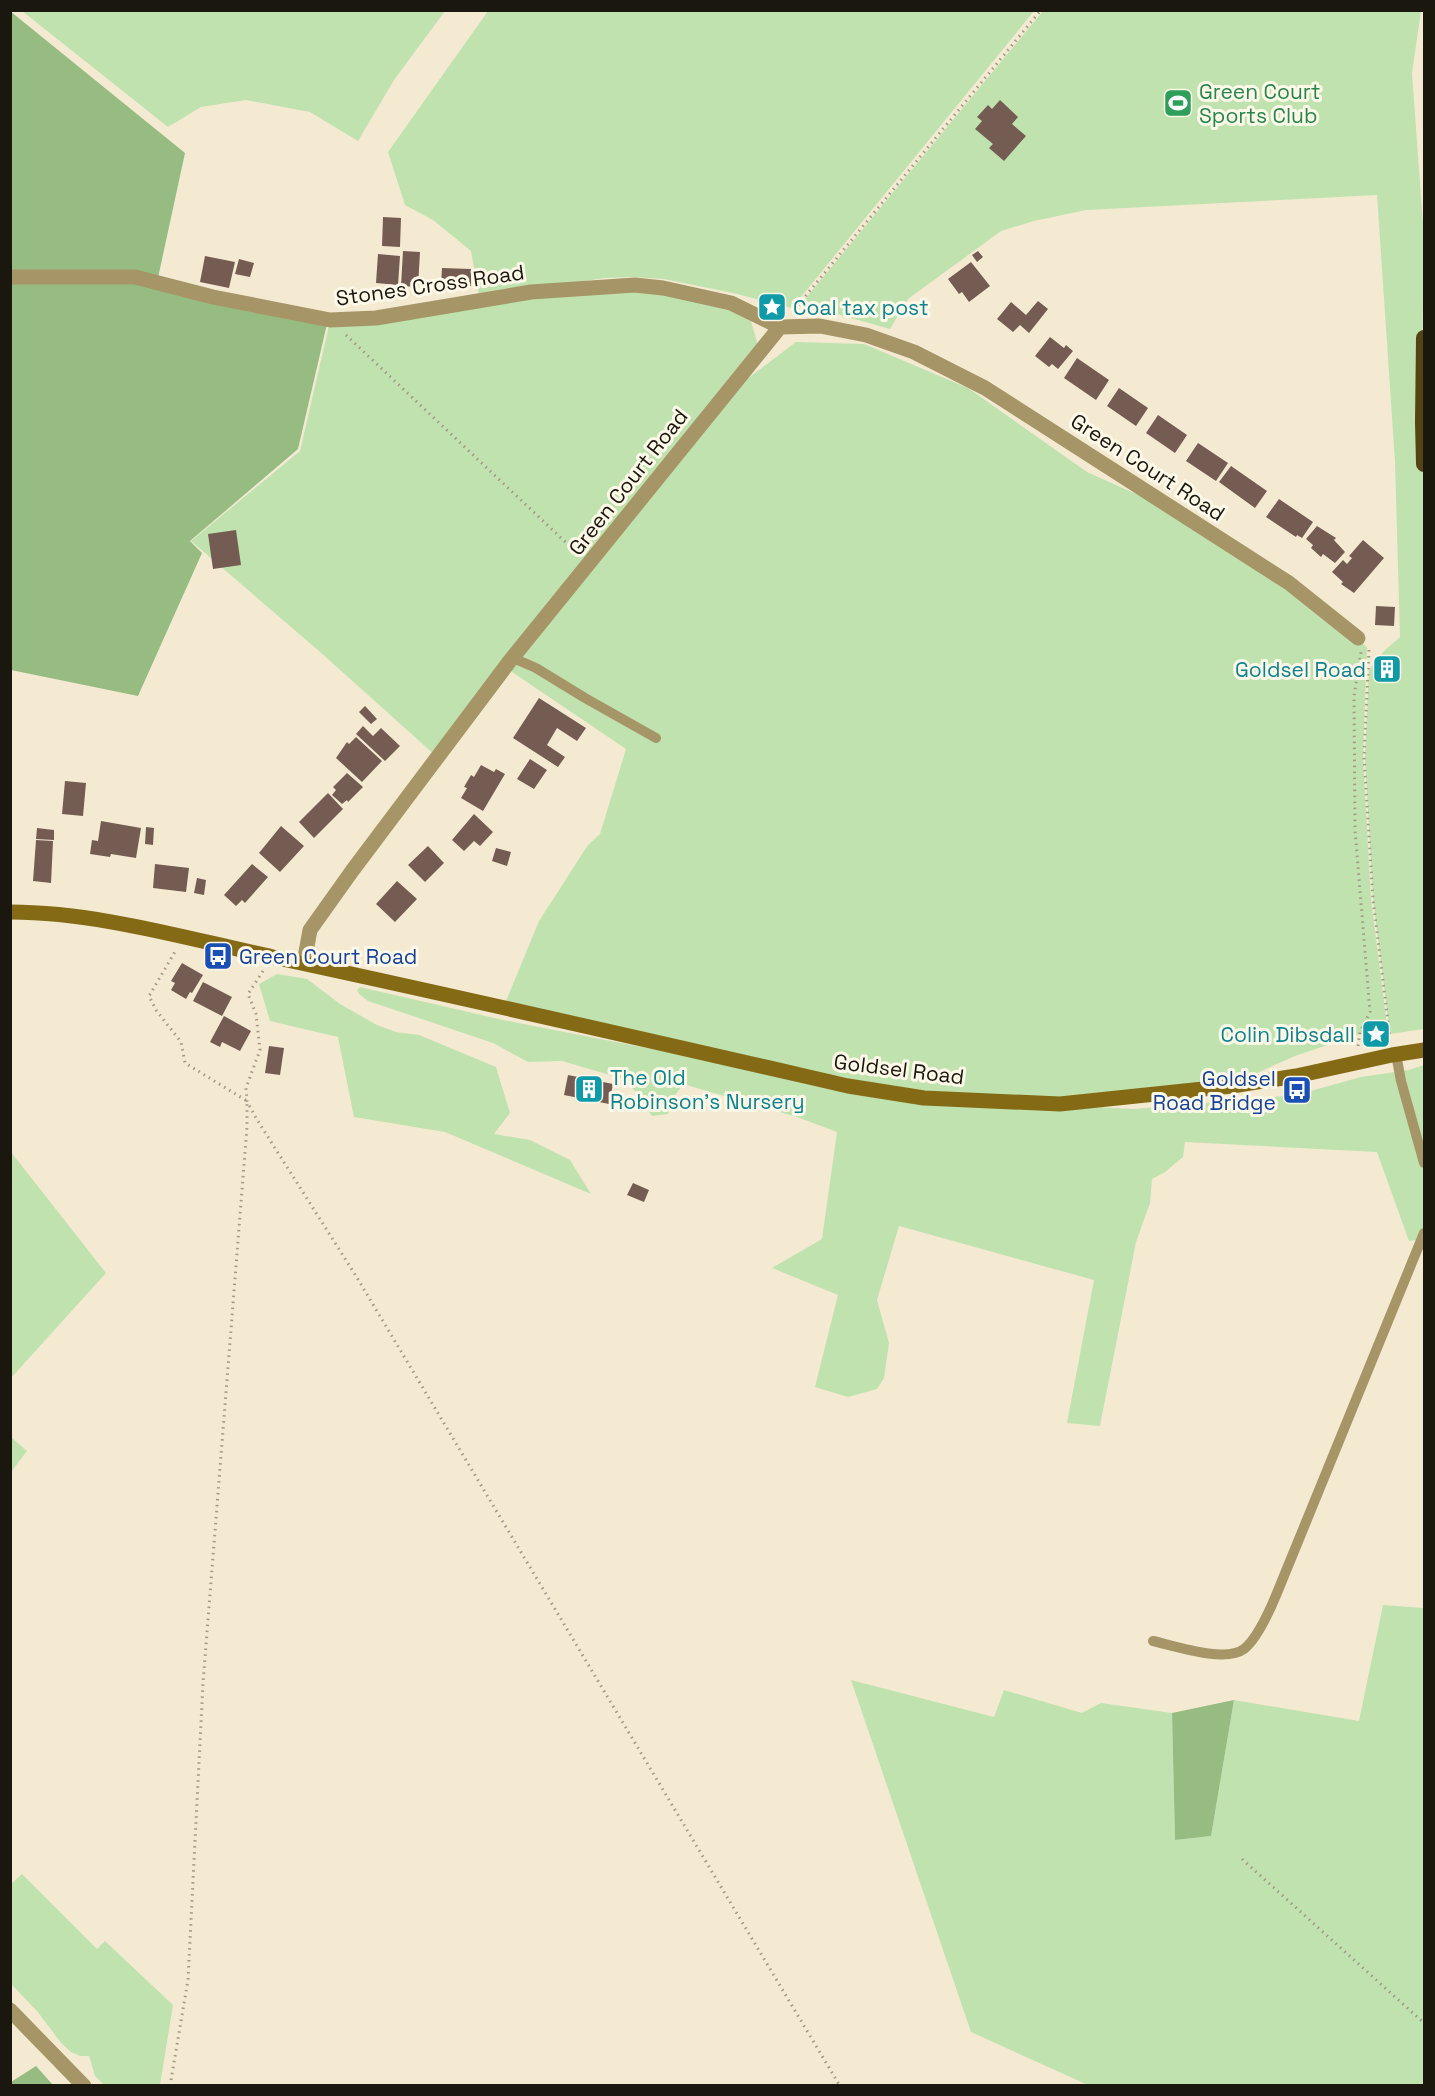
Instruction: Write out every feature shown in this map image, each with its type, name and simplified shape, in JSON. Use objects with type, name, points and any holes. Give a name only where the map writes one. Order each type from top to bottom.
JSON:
[{"type":"highway","points":[[1425,338],[1423,422],[1425,464]]},
{"type":"main road","points":[[10,912],[107,922],[304,963]]},
{"type":"main road","name":"Goldsel Road","points":[[304,963],[848,1086],[924,1098],[1060,1104],[1233,1086],[1425,1050]]},
{"type":"street","name":"Stones Cross Road","points":[[10,277],[135,277],[213,297],[330,320],[376,318],[531,292],[635,285],[663,288],[731,303],[780,327]]},
{"type":"street","name":"Green Court Road","points":[[304,963],[310,930],[316,919],[513,658],[780,327],[820,326],[866,335],[914,352],[985,388],[1289,583],[1363,643]]},
{"type":"street","points":[[10,2010],[84,2085]]},
{"type":"lane","points":[[513,658],[536,668],[656,738]]},
{"type":"lane","points":[[1394,1055],[1425,1163]]},
{"type":"lane","points":[[1153,1641],[1197,1651],[1233,1654],[1247,1646],[1261,1626],[1277,1593],[1425,1233]]},
{"type":"path","points":[[780,327],[1041,10]]},
{"type":"path","points":[[330,320],[589,565]]},
{"type":"path","points":[[1363,643],[1365,769],[1372,899],[1394,1055]]},
{"type":"path","points":[[1360,1062],[1358,1040],[1370,1012],[1355,830],[1354,696],[1363,643]]},
{"type":"path","points":[[183,936],[149,996],[156,1010],[182,1042],[185,1063],[247,1101],[362,1285],[840,2085]]},
{"type":"path","points":[[170,2085],[188,1980],[203,1683],[247,1127],[246,1088],[260,1050],[256,1014],[248,994],[272,957]]},
{"type":"path","points":[[1242,1859],[1425,2023]]},
{"type":"green space","points":[[10,11],[185,153],[156,287],[327,324],[298,449],[190,541],[202,553],[138,696],[11,670]]},
{"type":"green space","points":[[22,11],[445,11],[394,80],[358,141],[310,112],[246,100],[201,107],[168,127]]},
{"type":"green space","points":[[488,11],[1034,11],[792,308],[664,279],[633,277],[605,278],[479,296],[471,251],[433,220],[405,205],[388,152]]},
{"type":"green space","name":"Green Court Sports Club","points":[[1043,11],[1421,11],[1412,73],[1424,238],[1421,421],[1424,477],[1424,1029],[1390,1034],[1373,899],[1365,757],[1369,670],[1384,651],[1400,637],[1395,462],[1377,195],[1086,210],[1034,221],[1001,231],[908,299],[890,329],[801,304]]},
{"type":"green space","points":[[635,287],[749,314],[759,349],[436,756],[191,541],[300,451],[330,321],[532,295]]},
{"type":"green space","points":[[796,342],[864,344],[968,388],[1087,472],[1176,512],[1288,584],[1367,647],[1363,757],[1371,899],[1387,1025],[1295,1056],[1232,1084],[1060,1103],[924,1095],[504,1006],[539,921],[588,845],[600,834],[626,749],[506,668],[726,395]]},
{"type":"green space","points":[[277,974],[307,979],[340,1004],[377,1025],[396,1032],[419,1035],[496,1067],[510,1113],[494,1134],[530,1140],[570,1160],[591,1194],[445,1132],[354,1117],[338,1037],[270,1021],[259,984]]},
{"type":"green space","points":[[360,987],[503,1020],[848,1087],[924,1099],[1135,1109],[1296,1095],[1361,1077],[1409,1070],[1424,1065],[1424,1239],[1409,1241],[1377,1152],[1185,1142],[1183,1157],[1165,1172],[1152,1179],[1150,1203],[1136,1242],[1100,1426],[1067,1423],[1094,1280],[899,1226],[877,1300],[889,1343],[884,1378],[877,1389],[848,1397],[815,1387],[838,1295],[772,1268],[822,1239],[837,1132],[797,1117],[683,1084],[674,1097],[668,1114],[652,1116],[627,1080],[562,1061],[528,1062],[493,1043],[368,1001],[359,994],[357,990]]},
{"type":"green space","points":[[11,1152],[106,1273],[11,1378]]},
{"type":"green space","points":[[11,1437],[27,1451],[11,1472]]},
{"type":"green space","points":[[1383,1605],[1424,1608],[1424,2085],[1088,2085],[971,2032],[851,1680],[994,1717],[1004,1690],[1082,1713],[1101,1703],[1172,1713],[1175,1840],[1211,1836],[1234,1700],[1359,1721]]},
{"type":"green space","points":[[1234,1700],[1211,1836],[1175,1840],[1172,1713]]},
{"type":"green space","points":[[22,1874],[97,1949],[105,1941],[173,2005],[160,2085],[104,2085],[95,2076],[89,2056],[80,2056],[71,2052],[62,2044],[37,2011],[11,1984],[11,1884]]},
{"type":"green space","points":[[36,2066],[53,2085],[11,2085],[11,2082]]},
{"type":"building","points":[[1000,100],[1018,117],[1012,124],[1026,136],[1004,161],[989,148],[993,144],[975,129],[982,121],[977,117],[988,105],[992,109]]},
{"type":"building","points":[[383,217],[401,218],[400,247],[382,246]]},
{"type":"building","points":[[403,251],[420,252],[418,287],[401,286]]},
{"type":"building","points":[[978,251],[983,257],[977,262],[972,255]]},
{"type":"building","points":[[378,254],[400,256],[398,285],[376,283]]},
{"type":"building","points":[[205,256],[235,262],[229,288],[200,282]]},
{"type":"building","points":[[239,259],[254,263],[250,277],[235,274]]},
{"type":"building","points":[[971,262],[990,286],[969,302],[962,292],[959,294],[948,279]]},
{"type":"building","points":[[442,268],[471,269],[471,286],[441,285]]},
{"type":"building","points":[[1038,301],[1048,309],[1029,333],[1020,325],[1013,332],[997,319],[1011,302],[1026,315]]},
{"type":"building","points":[[1050,337],[1064,348],[1066,345],[1073,351],[1058,369],[1052,364],[1049,367],[1035,356]]},
{"type":"building","points":[[1077,358],[1109,380],[1096,400],[1064,378]]},
{"type":"building","points":[[1119,388],[1148,408],[1136,426],[1107,406]]},
{"type":"building","points":[[1158,415],[1187,435],[1175,453],[1146,433]]},
{"type":"building","points":[[1198,443],[1228,463],[1216,481],[1186,461]]},
{"type":"building","points":[[1231,466],[1267,491],[1255,508],[1219,482]]},
{"type":"building","points":[[1279,499],[1313,522],[1302,538],[1297,535],[1296,537],[1266,517]]},
{"type":"building","points":[[1317,526],[1336,538],[1334,540],[1345,552],[1335,563],[1323,554],[1321,557],[1311,548],[1313,545],[1306,539]]},
{"type":"building","points":[[236,530],[241,565],[213,569],[208,534]]},
{"type":"building","points":[[1363,540],[1384,558],[1354,593],[1341,584],[1343,582],[1332,572],[1343,560],[1347,564],[1352,558],[1349,556]]},
{"type":"building","points":[[1376,606],[1395,607],[1394,626],[1375,625]]},
{"type":"building","name":"Goldsel Road","points":[[1387,664],[1392,670],[1387,675],[1381,669]]},
{"type":"building","points":[[539,698],[586,728],[577,741],[557,728],[547,745],[565,757],[558,767],[513,738]]},
{"type":"building","points":[[365,706],[377,719],[371,724],[359,712]]},
{"type":"building","points":[[363,726],[373,736],[381,728],[400,746],[385,761],[356,734]]},
{"type":"building","points":[[356,737],[382,761],[362,782],[336,758],[347,742],[349,744]]},
{"type":"building","points":[[530,759],[547,770],[534,789],[517,779]]},
{"type":"building","points":[[481,765],[494,772],[496,769],[505,774],[483,811],[461,798],[471,775],[474,777]]},
{"type":"building","points":[[347,773],[363,787],[348,802],[347,800],[342,804],[332,795],[336,790],[333,787]]},
{"type":"building","points":[[65,781],[86,783],[83,816],[62,814]]},
{"type":"building","points":[[328,793],[343,809],[314,838],[299,822]]},
{"type":"building","points":[[474,814],[493,832],[480,846],[474,841],[464,851],[452,840]]},
{"type":"building","points":[[101,821],[141,828],[136,858],[111,854],[110,857],[90,854],[92,840],[98,841]]},
{"type":"building","points":[[281,826],[304,846],[280,872],[259,853]]},
{"type":"building","points":[[146,827],[154,828],[153,845],[145,844]]},
{"type":"building","points":[[37,828],[54,830],[54,840],[36,839]]},
{"type":"building","points":[[36,840],[53,841],[51,883],[33,881]]},
{"type":"building","points":[[428,846],[444,863],[425,882],[408,865]]},
{"type":"building","points":[[496,848],[511,852],[507,866],[492,861]]},
{"type":"building","points":[[155,864],[189,868],[186,892],[153,888]]},
{"type":"building","points":[[252,864],[268,877],[245,903],[242,900],[236,906],[224,895]]},
{"type":"building","points":[[197,878],[206,880],[204,895],[194,893]]},
{"type":"building","points":[[397,881],[417,899],[395,922],[376,904]]},
{"type":"building","points":[[182,963],[203,975],[186,999],[171,990],[175,983],[171,981]]},
{"type":"building","points":[[203,982],[232,997],[222,1016],[193,1001]]},
{"type":"building","points":[[224,1016],[251,1031],[240,1051],[222,1042],[220,1047],[210,1042]]},
{"type":"building","points":[[269,1046],[284,1048],[280,1075],[265,1073]]},
{"type":"building","name":"The Old Robinson's Nursery","points":[[568,1075],[613,1084],[609,1104],[564,1095]]},
{"type":"building","points":[[633,1183],[649,1190],[644,1202],[627,1195]]},
{"type":"place","name":"Green Court Sports Club","points":[[1178,103]]},
{"type":"place","name":"Coal tax post","points":[[772,307]]},
{"type":"place","name":"Goldsel Road","points":[[1387,669]]},
{"type":"place","name":"Green Court Road","points":[[218,956]]},
{"type":"place","name":"Colin Dibsdall","points":[[1376,1034]]},
{"type":"place","name":"The Old Robinson's Nursery","points":[[589,1089]]},
{"type":"place","name":"Goldsel Road Bridge","points":[[1297,1090]]}]
